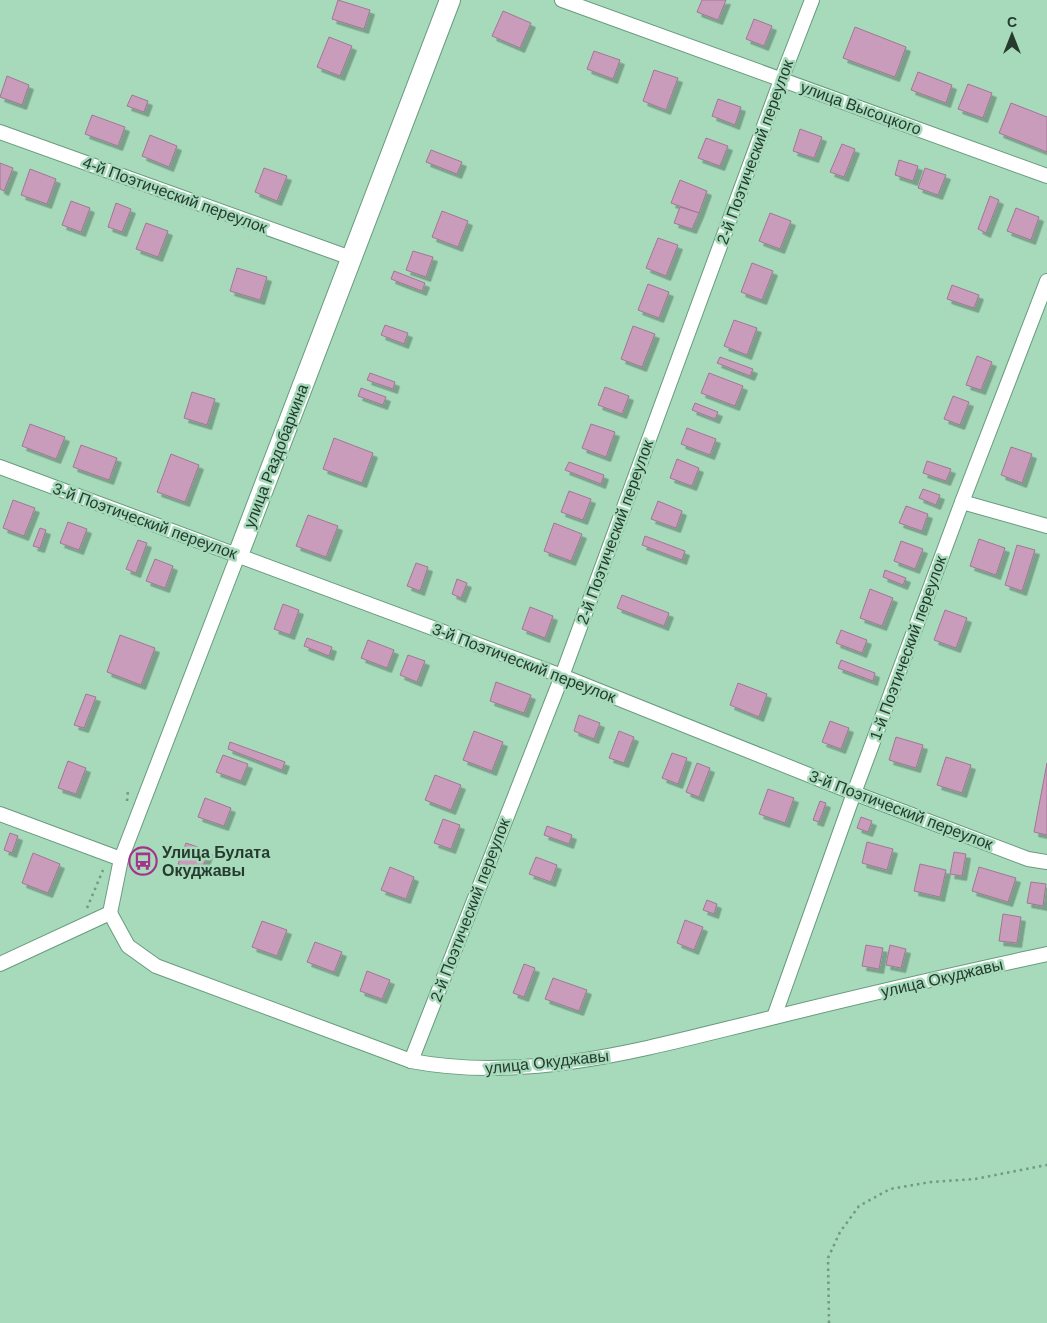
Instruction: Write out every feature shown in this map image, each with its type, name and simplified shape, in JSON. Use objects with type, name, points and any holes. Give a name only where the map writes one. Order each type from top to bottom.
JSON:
[{"type":"street","name":"улица Раздобаркина","points":[[110,913],[115,857],[238,555],[450,0]]},
{"type":"street","name":"улица Высоцкого","points":[[565,0],[1047,176]]},
{"type":"street","name":"2-й Поэтический переулок","points":[[411,1061],[562,676],[812,0]]},
{"type":"street","name":"4-й Поэтический переулок","points":[[0,132],[351,258]]},
{"type":"street","name":"1-й Поэтический переулок","points":[[774,1017],[854,793],[962,502],[1047,281]]},
{"type":"street","name":"3-й Поэтический переулок","points":[[0,467],[562,676],[854,793],[1028,859],[1047,862]]},
{"type":"street","points":[[962,502],[1047,526]]},
{"type":"street","points":[[0,814],[115,857]]},
{"type":"street","points":[[0,964],[110,913]]},
{"type":"street","name":"улица Окуджавы","points":[[110,913],[128,946],[156,966],[411,1061],[472,1069],[520,1068],[573,1062],[631,1052],[1047,954]]},
{"type":"path","points":[[85,925],[83,915],[115,857]]},
{"type":"path","points":[[828,1323],[828,1258],[840,1232],[859,1206],[890,1189],[931,1182],[975,1179],[1047,1165]]},
{"type":"building","points":[[338,0],[370,10],[364,29],[332,19]]},
{"type":"building","points":[[702,0],[726,0],[718,20],[697,12]]},
{"type":"building","points":[[503,11],[531,23],[520,48],[492,36]]},
{"type":"building","points":[[754,19],[772,26],[764,46],[746,39]]},
{"type":"building","points":[[855,27],[906,47],[895,77],[843,58]]},
{"type":"building","points":[[329,37],[352,46],[340,76],[317,67]]},
{"type":"building","points":[[594,51],[620,60],[613,79],[587,69]]},
{"type":"building","points":[[654,70],[678,78],[666,110],[643,101]]},
{"type":"building","points":[[918,72],[952,85],[946,103],[911,90]]},
{"type":"building","points":[[7,76],[29,85],[22,105],[0,97]]},
{"type":"building","points":[[968,84],[992,93],[983,118],[958,109]]},
{"type":"building","points":[[132,95],[148,101],[144,112],[127,106]]},
{"type":"building","points":[[718,99],[741,107],[735,125],[712,116]]},
{"type":"building","points":[[1011,103],[1047,117],[1047,152],[999,133]]},
{"type":"building","points":[[92,115],[125,127],[118,146],[85,134]]},
{"type":"building","points":[[800,129],[822,137],[814,158],[793,151]]},
{"type":"building","points":[[150,135],[177,146],[169,167],[142,156]]},
{"type":"building","points":[[706,138],[728,146],[720,166],[698,158]]},
{"type":"building","points":[[842,144],[855,149],[844,177],[830,172]]},
{"type":"building","points":[[431,150],[462,162],[457,174],[426,162]]},
{"type":"building","points":[[899,160],[918,166],[913,181],[895,175]]},
{"type":"building","points":[[0,163],[13,168],[4,191],[0,189]]},
{"type":"building","points":[[264,168],[287,176],[277,201],[255,192]]},
{"type":"building","points":[[925,168],[946,175],[938,195],[918,188]]},
{"type":"building","points":[[30,169],[56,179],[47,204],[21,195]]},
{"type":"building","points":[[680,180],[707,191],[699,213],[671,203]]},
{"type":"building","points":[[990,196],[999,200],[986,233],[978,229]]},
{"type":"building","points":[[71,201],[90,208],[81,232],[62,225]]},
{"type":"building","points":[[116,203],[131,209],[122,232],[108,227]]},
{"type":"building","points":[[680,207],[699,213],[692,229],[674,223]]},
{"type":"building","points":[[1016,208],[1039,217],[1031,240],[1007,231]]},
{"type":"building","points":[[442,211],[468,221],[458,247],[432,237]]},
{"type":"building","points":[[770,213],[791,221],[780,249],[759,241]]},
{"type":"building","points":[[146,223],[168,231],[158,257],[136,249]]},
{"type":"building","points":[[658,238],[678,245],[666,276],[646,268]]},
{"type":"building","points":[[413,251],[433,257],[426,277],[406,270]]},
{"type":"building","points":[[752,263],[773,271],[762,300],[741,292]]},
{"type":"building","points":[[237,268],[267,277],[260,300],[230,291]]},
{"type":"building","points":[[394,271],[425,283],[422,291],[391,279]]},
{"type":"building","points":[[648,284],[669,292],[659,318],[638,310]]},
{"type":"building","points":[[952,285],[979,295],[974,308],[947,299]]},
{"type":"building","points":[[734,320],[757,328],[747,355],[724,346]]},
{"type":"building","points":[[385,325],[408,333],[404,344],[381,335]]},
{"type":"building","points":[[633,326],[655,334],[642,367],[621,359]]},
{"type":"building","points":[[977,356],[992,362],[981,390],[966,385]]},
{"type":"building","points":[[720,357],[753,369],[750,376],[717,363]]},
{"type":"building","points":[[370,373],[395,382],[393,389],[367,380]]},
{"type":"building","points":[[709,373],[743,386],[735,406],[701,393]]},
{"type":"building","points":[[605,387],[629,396],[622,414],[598,405]]},
{"type":"building","points":[[361,388],[386,397],[383,405],[358,396]]},
{"type":"building","points":[[192,392],[215,399],[207,425],[184,418]]},
{"type":"building","points":[[953,396],[969,402],[960,425],[944,419]]},
{"type":"building","points":[[695,403],[718,412],[715,419],[692,410]]},
{"type":"building","points":[[30,424],[65,437],[56,459],[22,446]]},
{"type":"building","points":[[591,424],[615,432],[606,457],[582,448]]},
{"type":"building","points":[[687,428],[716,439],[710,455],[681,444]]},
{"type":"building","points":[[334,438],[373,453],[362,483],[323,469]]},
{"type":"building","points":[[81,445],[117,458],[109,480],[73,467]]},
{"type":"building","points":[[1011,447],[1032,454],[1022,483],[1001,475]]},
{"type":"building","points":[[171,454],[199,465],[185,502],[157,492]]},
{"type":"building","points":[[677,459],[699,468],[692,486],[670,478]]},
{"type":"building","points":[[927,461],[951,469],[946,481],[923,473]]},
{"type":"building","points":[[569,462],[604,475],[601,484],[565,470]]},
{"type":"building","points":[[923,489],[940,495],[936,505],[919,498]]},
{"type":"building","points":[[569,491],[591,499],[583,520],[561,512]]},
{"type":"building","points":[[13,500],[35,508],[24,536],[3,528]]},
{"type":"building","points":[[658,501],[682,511],[676,528],[651,519]]},
{"type":"building","points":[[906,506],[928,514],[922,531],[899,523]]},
{"type":"building","points":[[308,515],[338,526],[326,557],[296,546]]},
{"type":"building","points":[[68,522],[87,529],[79,550],[60,543]]},
{"type":"building","points":[[554,523],[582,534],[571,561],[544,551]]},
{"type":"building","points":[[40,528],[46,530],[40,548],[33,546]]},
{"type":"building","points":[[645,536],[685,551],[682,560],[642,545]]},
{"type":"building","points":[[979,539],[1005,548],[996,575],[970,566]]},
{"type":"building","points":[[138,540],[147,543],[136,573],[126,569]]},
{"type":"building","points":[[901,541],[923,549],[915,569],[894,561]]},
{"type":"building","points":[[1017,545],[1035,550],[1022,591],[1005,585]]},
{"type":"building","points":[[155,559],[173,566],[165,588],[146,581]]},
{"type":"building","points":[[416,563],[428,567],[420,591],[407,586]]},
{"type":"building","points":[[885,570],[906,578],[903,585],[883,577]]},
{"type":"building","points":[[457,579],[467,583],[461,598],[452,594]]},
{"type":"building","points":[[870,589],[893,598],[882,626],[860,618]]},
{"type":"building","points":[[622,595],[669,613],[664,626],[617,608]]},
{"type":"building","points":[[283,604],[299,610],[290,635],[274,629]]},
{"type":"building","points":[[530,607],[553,616],[545,638],[522,629]]},
{"type":"building","points":[[945,610],[967,618],[956,648],[934,640]]},
{"type":"building","points":[[841,630],[867,640],[862,653],[836,643]]},
{"type":"building","points":[[120,635],[155,648],[141,685],[107,672]]},
{"type":"building","points":[[307,638],[332,647],[329,656],[304,646]]},
{"type":"building","points":[[368,640],[394,650],[387,668],[361,658]]},
{"type":"building","points":[[408,655],[425,661],[417,682],[400,675]]},
{"type":"building","points":[[841,660],[875,673],[873,681],[838,668]]},
{"type":"building","points":[[496,682],[531,695],[524,713],[490,701]]},
{"type":"building","points":[[738,683],[767,694],[759,717],[730,705]]},
{"type":"building","points":[[86,694],[96,697],[84,728],[74,725]]},
{"type":"building","points":[[579,715],[600,723],[594,739],[574,731]]},
{"type":"building","points":[[830,721],[849,728],[841,749],[822,742]]},
{"type":"building","points":[[474,731],[503,742],[492,771],[463,760]]},
{"type":"building","points":[[619,731],[634,737],[624,763],[609,758]]},
{"type":"building","points":[[896,737],[923,745],[916,768],[889,760]]},
{"type":"building","points":[[230,742],[285,762],[282,770],[228,749]]},
{"type":"building","points":[[672,753],[687,758],[678,784],[662,778]]},
{"type":"building","points":[[223,755],[248,764],[241,781],[216,772]]},
{"type":"building","points":[[946,757],[971,765],[962,793],[937,785]]},
{"type":"building","points":[[68,761],[86,768],[76,794],[58,788]]},
{"type":"building","points":[[697,763],[710,768],[699,797],[686,792]]},
{"type":"building","points":[[1047,763],[1047,835],[1034,832]]},
{"type":"building","points":[[435,775],[461,785],[451,810],[425,800]]},
{"type":"building","points":[[768,789],[794,798],[785,823],[759,814]]},
{"type":"building","points":[[205,798],[231,808],[224,826],[198,817]]},
{"type":"building","points":[[820,801],[826,803],[819,822],[813,820]]},
{"type":"building","points":[[861,817],[872,821],[868,832],[857,828]]},
{"type":"building","points":[[443,819],[460,825],[451,849],[434,843]]},
{"type":"building","points":[[547,826],[572,835],[569,844],[544,835]]},
{"type":"building","points":[[10,833],[18,836],[12,853],[4,850]]},
{"type":"building","points":[[867,842],[893,849],[887,870],[862,863]]},
{"type":"building","points":[[186,843],[209,851],[201,872],[178,864]]},
{"type":"building","points":[[954,852],[966,854],[962,876],[950,874]]},
{"type":"building","points":[[33,853],[60,864],[48,893],[22,883]]},
{"type":"building","points":[[536,857],[557,865],[551,882],[529,874]]},
{"type":"building","points":[[920,864],[946,870],[940,897],[914,891]]},
{"type":"building","points":[[390,867],[414,877],[406,899],[381,890]]},
{"type":"building","points":[[979,867],[1016,878],[1008,902],[972,891]]},
{"type":"building","points":[[1031,882],[1046,884],[1043,906],[1027,903]]},
{"type":"building","points":[[707,900],[717,904],[714,914],[703,910]]},
{"type":"building","points":[[1003,914],[1021,917],[1017,943],[999,941]]},
{"type":"building","points":[[685,920],[703,927],[694,950],[677,943]]},
{"type":"building","points":[[262,921],[287,930],[277,956],[252,947]]},
{"type":"building","points":[[315,942],[342,952],[334,972],[307,962]]},
{"type":"building","points":[[866,945],[883,948],[879,969],[862,966]]},
{"type":"building","points":[[890,945],[906,949],[901,968],[886,965]]},
{"type":"building","points":[[524,964],[535,968],[524,997],[513,993]]},
{"type":"building","points":[[367,971],[390,980],[382,999],[360,991]]},
{"type":"building","points":[[553,978],[587,990],[579,1011],[545,999]]},
{"type":"place","name":"Улица Булата Окуджавы","points":[[143,861]]}]
